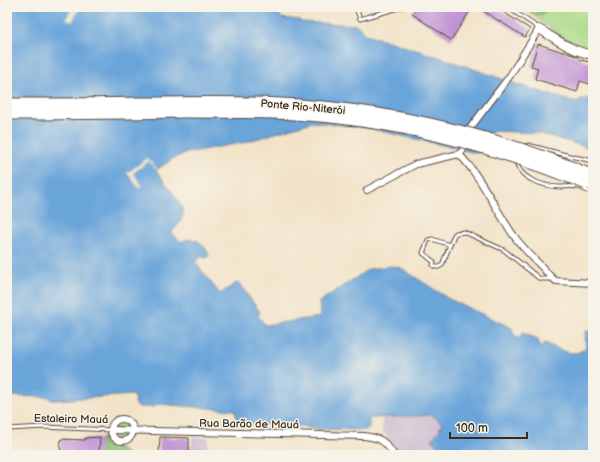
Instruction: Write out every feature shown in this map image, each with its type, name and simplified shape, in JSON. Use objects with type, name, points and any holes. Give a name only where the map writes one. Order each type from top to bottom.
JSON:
[{"type":"highway","name":"Ponte Rio-Niterói","points":[[7,104],[197,102],[257,103],[301,105],[352,111],[438,126],[468,134],[569,166],[588,179],[453,140],[391,126],[332,118],[258,112],[7,114]]},
{"type":"street","points":[[461,152],[471,127],[509,77],[539,28],[567,46],[584,54],[593,56]]},
{"type":"street","points":[[367,190],[416,164],[461,152]]},
{"type":"street","points":[[461,152],[481,181],[515,237],[553,279],[556,281],[593,283]]},
{"type":"street","points":[[120,418],[131,422],[134,430],[132,437],[122,442],[115,439],[111,433],[114,422],[120,418]]},
{"type":"street","name":"Estaleiro Mauá","points":[[111,430],[134,430]]},
{"type":"street","name":"Rua Barão de Mauá","points":[[134,430],[364,436],[381,440],[394,455]]},
{"type":"lane","points":[[358,7],[356,8],[360,19],[402,7]]},
{"type":"lane","points":[[507,7],[539,28]]},
{"type":"lane","points":[[593,161],[528,145],[521,148],[517,152],[516,162],[520,172],[526,177],[544,184],[559,187],[578,187],[593,193]]},
{"type":"lane","points":[[450,245],[432,239],[428,240],[422,254],[433,260],[433,265],[435,267],[439,267],[442,265],[450,245],[454,235],[456,233],[464,232],[504,250],[540,279],[553,279]]},
{"type":"lane","name":"Estaleiro Mauá","points":[[7,429],[44,427],[111,430]]},
{"type":"shaded area","points":[[433,415],[443,425],[435,436],[443,453],[454,445],[469,455],[398,455],[382,431],[382,417]]},
{"type":"shaded area","points":[[192,437],[209,438],[207,452],[191,452]]},
{"type":"green space","points":[[522,7],[593,7],[593,47],[584,47],[563,37]]},
{"type":"green space","points":[[522,7],[546,7],[546,10],[542,14],[534,15]]},
{"type":"green space","points":[[121,419],[128,421],[133,429],[112,429],[114,423]]},
{"type":"green space","points":[[112,431],[133,431],[131,436],[124,440],[116,438]]},
{"type":"green space","points":[[104,435],[128,455],[92,455]]},
{"type":"water","points":[[7,7],[222,7],[280,10],[280,18],[300,20],[300,22],[357,25],[366,34],[574,102],[593,97],[593,149],[537,133],[495,131],[492,132],[479,152],[476,153],[369,128],[312,122],[246,142],[186,153],[174,158],[156,170],[176,197],[182,208],[183,215],[181,220],[172,233],[181,242],[190,239],[198,241],[207,251],[209,256],[205,258],[202,256],[195,262],[220,294],[238,282],[260,312],[258,316],[265,325],[320,317],[319,302],[369,269],[392,266],[401,268],[449,299],[512,328],[512,332],[516,336],[520,337],[523,333],[538,339],[538,345],[542,346],[545,343],[566,352],[577,353],[586,347],[585,332],[593,329],[593,455],[469,455],[467,453],[464,455],[454,445],[443,453],[432,439],[443,425],[433,415],[371,418],[369,419],[369,428],[367,430],[312,429],[304,426],[245,424],[237,420],[235,410],[158,404],[155,407],[139,407],[135,405],[133,395],[55,400],[51,400],[48,397],[7,396]]},
{"type":"pier","points":[[73,7],[80,7],[72,22],[66,19]]},
{"type":"pier","points":[[148,158],[157,169],[156,170],[149,161],[133,173],[142,185],[139,188],[127,173]]},
{"type":"building","points":[[417,7],[463,7],[470,11],[451,40],[412,14]]},
{"type":"building","points":[[486,7],[495,7],[530,29],[525,37],[483,11]]},
{"type":"building","points":[[538,44],[593,63],[593,85],[580,81],[577,92],[535,79],[538,68],[531,66]]},
{"type":"building","points":[[100,437],[99,455],[60,455],[61,439],[85,440],[85,438]]},
{"type":"building","points":[[160,437],[189,438],[189,455],[164,455],[164,453],[159,452]]}]
